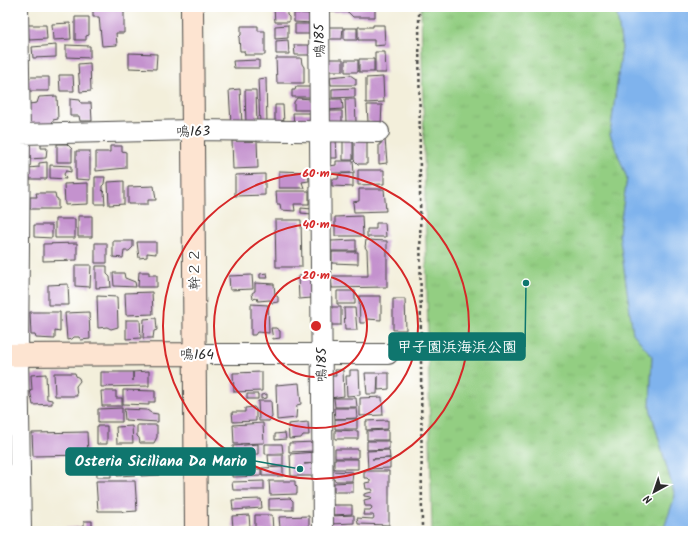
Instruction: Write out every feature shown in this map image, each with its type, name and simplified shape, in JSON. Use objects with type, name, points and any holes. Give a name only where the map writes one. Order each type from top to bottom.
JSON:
[{"type":"street","points":[[18,7],[14,136],[13,355],[21,531]]},
{"type":"street","name":"幹２２","points":[[192,7],[196,531]]},
{"type":"street","name":"鳴185","points":[[319,7],[323,531]]},
{"type":"street","name":"鳴163","points":[[14,136],[192,130],[379,132]]},
{"type":"street","name":"鳴164","points":[[13,355],[388,354]]},
{"type":"path","points":[[419,7],[422,531]]},
{"type":"green space","points":[[421,7],[616,7],[622,48],[610,134],[627,178],[619,233],[633,333],[652,356],[650,408],[675,496],[663,531],[432,531]]},
{"type":"water","points":[[616,7],[693,7],[693,531],[663,531],[675,496],[650,408],[652,356],[633,333],[619,233],[627,178],[610,134],[622,48]]},
{"type":"building","points":[[78,7],[85,7],[85,10],[80,10]]},
{"type":"building","points":[[93,7],[124,7],[124,33],[116,33],[117,45],[102,46],[99,17],[93,17]]},
{"type":"building","points":[[332,7],[375,7],[375,17],[353,17],[348,12],[332,12]]},
{"type":"building","points":[[274,8],[287,8],[289,22],[275,22]]},
{"type":"building","points":[[294,13],[313,14],[313,23],[294,22]]},
{"type":"building","points":[[75,17],[89,17],[89,35],[86,36],[86,40],[75,40]]},
{"type":"building","points":[[7,22],[10,34],[7,35]]},
{"type":"building","points":[[70,23],[71,39],[53,40],[52,24]]},
{"type":"building","points":[[295,24],[313,24],[313,34],[295,34]]},
{"type":"building","points":[[28,25],[46,25],[47,39],[29,40]]},
{"type":"building","points":[[288,25],[288,38],[275,39],[275,26]]},
{"type":"building","points":[[373,25],[384,25],[385,45],[374,46],[374,40],[358,40],[358,27],[373,27]]},
{"type":"building","points":[[241,26],[258,26],[258,31],[265,31],[265,55],[245,55],[244,51],[240,51],[239,37],[241,35]]},
{"type":"building","points":[[328,27],[343,27],[342,39],[328,39]]},
{"type":"building","points":[[344,28],[357,28],[357,40],[344,40]]},
{"type":"building","points":[[288,40],[289,54],[276,54],[276,41]]},
{"type":"building","points":[[56,45],[56,57],[33,58],[32,47]]},
{"type":"building","points":[[66,45],[90,46],[90,58],[66,57]]},
{"type":"building","points":[[294,45],[313,45],[311,55],[295,55]]},
{"type":"building","points":[[9,46],[12,68],[7,69],[7,47]]},
{"type":"building","points":[[375,52],[385,52],[386,73],[375,73]]},
{"type":"building","points":[[129,53],[157,54],[156,69],[129,68]]},
{"type":"building","points":[[276,58],[301,58],[304,67],[304,83],[277,83]]},
{"type":"building","points":[[328,59],[343,59],[343,71],[329,71]]},
{"type":"building","points":[[359,59],[374,59],[374,72],[359,72]]},
{"type":"building","points":[[259,60],[259,68],[234,68],[233,61]]},
{"type":"building","points":[[345,60],[358,60],[358,72],[345,72]]},
{"type":"building","points":[[90,63],[91,91],[80,92],[78,64]]},
{"type":"building","points":[[11,73],[11,83],[8,83],[9,88],[7,88],[7,74]]},
{"type":"building","points":[[59,75],[73,75],[74,91],[60,91]]},
{"type":"building","points":[[350,75],[356,79],[356,85],[331,85],[330,77]]},
{"type":"building","points":[[31,77],[49,77],[49,91],[27,91],[27,82]]},
{"type":"building","points":[[383,77],[384,102],[366,103],[366,78]]},
{"type":"building","points":[[266,78],[267,124],[260,124],[258,79]]},
{"type":"building","points":[[296,87],[313,87],[313,97],[292,97],[292,90],[295,90]]},
{"type":"building","points":[[355,88],[355,97],[332,98],[332,89]]},
{"type":"building","points":[[240,89],[242,124],[231,124],[229,90]]},
{"type":"building","points":[[245,90],[256,90],[257,124],[246,124]]},
{"type":"building","points":[[57,96],[58,119],[53,120],[52,126],[29,126],[29,104],[37,103],[39,97]]},
{"type":"building","points":[[297,98],[312,99],[313,110],[294,110],[294,102]]},
{"type":"building","points":[[70,99],[80,100],[81,103],[91,103],[92,121],[80,121],[79,116],[70,116]]},
{"type":"building","points":[[327,99],[342,99],[343,109],[328,110]]},
{"type":"building","points":[[345,99],[355,99],[356,122],[346,122]]},
{"type":"building","points":[[275,105],[283,105],[284,123],[275,123]]},
{"type":"building","points":[[367,105],[382,105],[381,124],[372,124],[370,121],[368,122]]},
{"type":"building","points":[[327,111],[342,111],[342,122],[327,122]]},
{"type":"building","points":[[293,113],[313,113],[314,124],[294,124]]},
{"type":"building","points":[[354,137],[367,138],[367,164],[358,164],[354,160]]},
{"type":"building","points":[[329,138],[336,139],[337,158],[327,158]]},
{"type":"building","points":[[343,138],[353,138],[353,160],[343,160]]},
{"type":"building","points":[[381,139],[385,139],[387,163],[379,164],[379,144],[381,144]]},
{"type":"building","points":[[232,141],[257,141],[258,168],[233,169]]},
{"type":"building","points":[[27,143],[41,143],[41,148],[47,148],[46,158],[28,159]]},
{"type":"building","points":[[57,144],[67,144],[72,149],[72,162],[57,162]]},
{"type":"building","points":[[110,146],[122,146],[122,151],[126,152],[126,168],[96,171],[96,152],[110,152]]},
{"type":"building","points":[[76,151],[90,151],[90,180],[76,179]]},
{"type":"building","points":[[336,161],[353,161],[354,173],[330,173],[330,166],[336,165]]},
{"type":"building","points":[[47,162],[47,179],[30,179],[28,168],[39,167],[39,163]]},
{"type":"building","points":[[50,165],[71,166],[71,172],[66,171],[64,174],[66,179],[50,178]]},
{"type":"building","points":[[358,170],[384,170],[384,184],[358,185]]},
{"type":"building","points":[[279,171],[308,172],[309,181],[302,182],[304,188],[279,188]]},
{"type":"building","points":[[353,173],[353,187],[332,186],[332,179],[338,179],[339,174]]},
{"type":"building","points":[[10,174],[12,195],[7,197],[7,175]]},
{"type":"building","points":[[265,174],[265,195],[235,196],[235,175]]},
{"type":"building","points":[[95,177],[105,177],[102,190],[104,192],[105,204],[95,204]]},
{"type":"building","points":[[124,181],[124,204],[109,205],[108,182]]},
{"type":"building","points":[[88,183],[88,204],[65,205],[64,184]]},
{"type":"building","points":[[154,186],[156,200],[148,200],[148,204],[128,204],[128,187]]},
{"type":"building","points":[[359,189],[384,189],[386,211],[354,212],[353,202],[359,201]]},
{"type":"building","points":[[276,191],[309,191],[309,204],[294,204],[295,211],[281,210],[280,204],[277,204]]},
{"type":"building","points":[[36,193],[55,193],[56,198],[58,199],[58,209],[30,209],[30,197],[37,197]]},
{"type":"building","points":[[301,208],[312,209],[312,214],[301,213]]},
{"type":"building","points":[[78,216],[92,216],[92,237],[78,237]]},
{"type":"building","points":[[362,216],[363,236],[335,236],[335,217]]},
{"type":"building","points":[[55,219],[75,219],[75,238],[55,238]]},
{"type":"building","points":[[275,220],[301,220],[302,267],[276,267]]},
{"type":"building","points":[[376,223],[385,223],[386,237],[367,237],[367,229],[376,229]]},
{"type":"building","points":[[34,225],[52,225],[52,238],[34,237]]},
{"type":"building","points":[[356,240],[356,251],[331,251],[331,241]]},
{"type":"building","points":[[366,240],[387,241],[387,287],[332,288],[331,276],[368,276],[367,250],[365,247]]},
{"type":"building","points":[[113,241],[133,241],[133,247],[129,251],[124,251],[123,258],[113,257]]},
{"type":"building","points":[[137,242],[156,242],[156,254],[147,253],[147,257],[139,258]]},
{"type":"building","points":[[77,243],[77,260],[43,261],[43,244]]},
{"type":"building","points":[[95,243],[107,243],[107,263],[95,263]]},
{"type":"building","points":[[332,252],[358,252],[358,264],[332,263]]},
{"type":"building","points":[[11,260],[12,283],[7,283],[7,261]]},
{"type":"building","points":[[75,265],[91,265],[90,287],[75,286]]},
{"type":"building","points":[[96,266],[107,266],[107,274],[110,277],[111,287],[96,288]]},
{"type":"building","points":[[139,272],[149,272],[149,275],[157,275],[157,287],[138,287]]},
{"type":"building","points":[[113,273],[124,273],[125,278],[135,282],[136,287],[114,286]]},
{"type":"building","points":[[267,273],[268,278],[260,278],[260,274]]},
{"type":"building","points":[[252,275],[253,289],[230,290],[229,276]]},
{"type":"building","points":[[311,275],[312,298],[299,299],[298,276]]},
{"type":"building","points":[[255,283],[274,284],[275,295],[278,297],[278,302],[272,303],[270,300],[258,301],[257,298],[253,299],[252,293],[255,291]]},
{"type":"building","points":[[68,284],[69,305],[48,305],[48,285]]},
{"type":"building","points":[[337,291],[355,291],[355,304],[337,304]]},
{"type":"building","points":[[152,292],[153,314],[126,315],[125,293]]},
{"type":"building","points":[[97,296],[117,297],[118,327],[111,329],[107,327],[98,328]]},
{"type":"building","points":[[359,296],[381,296],[381,320],[367,319],[365,323],[360,323]]},
{"type":"building","points":[[393,299],[405,299],[406,330],[393,330]]},
{"type":"building","points":[[251,304],[268,305],[269,333],[257,332],[255,335],[251,335]]},
{"type":"building","points":[[330,307],[341,307],[341,325],[330,325]]},
{"type":"building","points":[[344,308],[355,308],[357,330],[345,330]]},
{"type":"building","points":[[30,312],[60,312],[60,332],[55,331],[55,339],[36,338],[35,335],[31,335]]},
{"type":"building","points":[[89,312],[90,339],[81,340],[79,337],[74,337],[67,340],[65,313]]},
{"type":"building","points":[[156,318],[157,330],[154,331],[153,338],[143,338],[144,319]]},
{"type":"building","points":[[7,320],[13,320],[13,338],[7,338]]},
{"type":"building","points":[[126,320],[140,320],[141,338],[126,339]]},
{"type":"building","points":[[271,328],[276,328],[280,331],[280,338],[273,339]]},
{"type":"building","points":[[335,370],[343,370],[344,396],[330,398],[329,376],[336,376]]},
{"type":"building","points":[[350,370],[359,370],[360,395],[347,396],[346,376],[350,376]]},
{"type":"building","points":[[149,371],[149,386],[101,387],[101,372]]},
{"type":"building","points":[[262,372],[262,391],[234,392],[233,373]]},
{"type":"building","points":[[54,373],[75,373],[80,381],[76,386],[77,396],[55,396]]},
{"type":"building","points":[[365,373],[389,373],[389,389],[378,390],[378,376],[377,394],[367,394]]},
{"type":"building","points":[[46,374],[47,399],[52,400],[52,404],[33,405],[30,390],[32,390],[31,375]]},
{"type":"building","points":[[299,383],[301,404],[297,405],[296,418],[277,420],[276,385]]},
{"type":"building","points":[[123,390],[155,391],[155,402],[149,402],[149,405],[123,404]]},
{"type":"building","points":[[101,391],[116,391],[116,398],[122,398],[122,406],[102,406]]},
{"type":"building","points":[[247,394],[258,394],[258,399],[247,399]]},
{"type":"building","points":[[267,394],[267,398],[261,399],[261,395]]},
{"type":"building","points":[[382,397],[383,415],[360,416],[360,398]]},
{"type":"building","points":[[334,398],[356,398],[357,407],[335,407]]},
{"type":"building","points":[[258,401],[271,401],[272,417],[269,421],[259,421]]},
{"type":"building","points":[[254,407],[256,409],[256,421],[233,422],[232,412],[245,412],[245,408]]},
{"type":"building","points":[[122,408],[122,422],[98,422],[98,409]]},
{"type":"building","points":[[334,408],[356,408],[357,418],[335,419]]},
{"type":"building","points":[[124,409],[147,410],[151,413],[158,414],[158,422],[125,420]]},
{"type":"building","points":[[335,419],[357,419],[357,429],[335,429]]},
{"type":"building","points":[[388,420],[388,429],[366,430],[366,421]]},
{"type":"building","points":[[308,422],[309,435],[303,435],[301,438],[289,439],[288,424]]},
{"type":"building","points":[[263,423],[264,443],[234,444],[233,425]]},
{"type":"building","points":[[137,425],[157,425],[157,437],[154,443],[140,443],[137,436]]},
{"type":"building","points":[[97,426],[107,426],[107,444],[97,444]]},
{"type":"building","points":[[132,426],[133,443],[117,443],[116,427]]},
{"type":"building","points":[[335,430],[358,431],[358,439],[335,439]]},
{"type":"building","points":[[388,430],[388,440],[367,440],[367,431]]},
{"type":"building","points":[[87,432],[88,455],[33,456],[32,433]]},
{"type":"building","points":[[285,433],[286,439],[275,440],[275,434]]},
{"type":"building","points":[[367,441],[389,441],[389,449],[367,450]]},
{"type":"building","points":[[316,442],[316,451],[289,452],[289,443]]},
{"type":"building","points":[[258,444],[258,454],[233,455],[233,446]]},
{"type":"building","points":[[265,444],[282,444],[283,453],[265,454]]},
{"type":"building","points":[[335,449],[358,449],[358,458],[335,458]]},
{"type":"building","points":[[389,450],[390,468],[368,469],[367,451]]},
{"type":"building","points":[[96,452],[107,452],[107,459],[111,460],[111,477],[97,477]]},
{"type":"building","points":[[316,452],[317,476],[291,476],[290,454]]},
{"type":"building","points":[[268,455],[283,455],[283,466],[269,466]]},
{"type":"building","points":[[116,458],[132,458],[131,468],[136,470],[136,475],[117,476]]},
{"type":"building","points":[[140,458],[158,458],[159,475],[141,476]]},
{"type":"building","points":[[334,459],[358,459],[358,469],[334,469]]},
{"type":"building","points":[[283,467],[283,476],[262,476],[262,468]]},
{"type":"building","points":[[261,469],[261,476],[232,477],[232,470]]},
{"type":"building","points":[[330,471],[353,472],[352,481],[336,481],[331,477]]},
{"type":"building","points":[[364,471],[389,471],[389,525],[358,524],[357,518],[373,519],[374,517],[373,515],[363,515],[364,510],[370,510],[372,508],[371,506],[365,506],[364,500],[372,498],[364,496],[364,494],[373,491],[372,489],[366,489],[365,483],[370,482],[370,480],[368,478],[364,478]]},
{"type":"building","points":[[96,481],[135,481],[137,511],[98,511]]},
{"type":"building","points":[[264,481],[264,490],[233,490],[232,482]]},
{"type":"building","points":[[269,481],[295,481],[297,494],[270,495]]},
{"type":"building","points":[[353,482],[353,492],[334,492],[334,483]]},
{"type":"building","points":[[290,498],[293,501],[293,510],[269,510],[269,499]]},
{"type":"building","points":[[261,499],[262,508],[233,510],[232,500]]},
{"type":"building","points":[[333,505],[352,505],[352,514],[333,515]]},
{"type":"building","points":[[7,508],[12,508],[13,530],[7,531]]},
{"type":"building","points":[[249,515],[250,527],[233,528],[232,516]]},
{"type":"building","points":[[255,515],[272,515],[273,531],[255,531]]},
{"type":"building","points":[[354,515],[354,523],[330,524],[330,516]]},
{"type":"building","points":[[309,516],[309,527],[280,528],[279,517]]},
{"type":"building","points":[[84,521],[92,521],[92,531],[46,531],[46,529],[84,527]]},
{"type":"building","points":[[30,529],[42,529],[42,531],[30,531]]},
{"type":"place","name":"甲子園浜海浜公園","points":[[526,283]]},
{"type":"place","name":"Osteria Siciliana Da Mario","points":[[300,469]]}]
